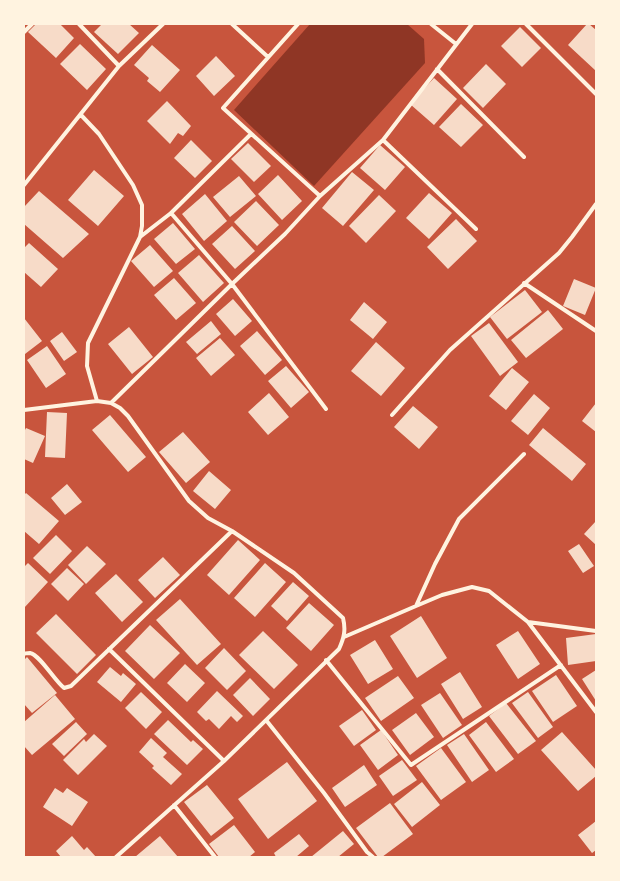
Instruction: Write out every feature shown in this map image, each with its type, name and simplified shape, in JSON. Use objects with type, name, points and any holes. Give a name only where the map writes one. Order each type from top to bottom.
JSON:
[{"type":"street","points":[[24,32],[32,24]]},
{"type":"street","points":[[79,24],[119,66]]},
{"type":"street","points":[[24,185],[81,116],[119,66],[163,24]]},
{"type":"street","points":[[232,24],[268,57]]},
{"type":"street","points":[[298,24],[223,108],[320,196]]},
{"type":"street","points":[[431,24],[456,44]]},
{"type":"street","points":[[111,403],[285,234],[320,196],[383,140],[472,24]]},
{"type":"street","points":[[526,24],[596,94]]},
{"type":"street","points":[[437,69],[524,157]]},
{"type":"street","points":[[81,116],[99,134],[133,185],[142,205],[142,226],[140,237],[88,343],[86,366],[97,402]]},
{"type":"street","points":[[140,237],[171,213],[251,134]]},
{"type":"street","points":[[383,140],[476,229]]},
{"type":"street","points":[[392,415],[450,350],[559,253],[596,204]]},
{"type":"street","points":[[171,213],[232,284],[326,410]]},
{"type":"street","points":[[524,283],[596,332]]},
{"type":"street","points":[[24,410],[97,402],[111,403],[120,408],[128,416],[189,501],[208,518],[232,531],[294,573],[343,618],[345,626],[344,637],[339,649],[224,761],[116,857]]},
{"type":"street","points":[[416,606],[434,564],[459,519],[524,454]]},
{"type":"street","points":[[24,654],[30,653],[38,657],[57,683],[64,688],[71,686],[232,531]]},
{"type":"street","points":[[344,637],[442,595],[472,587],[489,591],[528,622],[596,712]]},
{"type":"street","points":[[528,622],[596,631]]},
{"type":"street","points":[[109,648],[224,761]]},
{"type":"street","points":[[326,660],[411,765],[561,665]]},
{"type":"street","points":[[266,720],[324,793],[367,852],[373,857]]},
{"type":"street","points":[[174,805],[215,857]]},
{"type":"shaded area","points":[[310,24],[407,24],[424,39],[425,63],[314,186],[234,110]]},
{"type":"building","points":[[36,24],[60,24],[74,38],[56,58],[28,32]]},
{"type":"building","points":[[102,24],[129,24],[139,33],[118,54],[94,32]]},
{"type":"building","points":[[587,24],[596,30],[596,71],[568,45]]},
{"type":"building","points":[[520,27],[541,48],[522,67],[501,46]]},
{"type":"building","points":[[80,44],[106,69],[87,90],[60,64]]},
{"type":"building","points":[[152,45],[180,70],[160,92],[147,81],[149,78],[134,65]]},
{"type":"building","points":[[216,56],[235,76],[214,96],[196,76]]},
{"type":"building","points":[[486,64],[506,84],[483,108],[463,88]]},
{"type":"building","points":[[434,78],[457,99],[434,125],[410,104]]},
{"type":"building","points":[[167,101],[191,126],[183,136],[178,133],[170,144],[147,121]]},
{"type":"building","points":[[461,104],[483,125],[461,147],[439,127]]},
{"type":"building","points":[[191,140],[212,161],[195,178],[174,158]]},
{"type":"building","points":[[248,143],[271,166],[254,182],[231,159]]},
{"type":"building","points":[[380,145],[405,167],[385,190],[360,168]]},
{"type":"building","points":[[94,170],[124,196],[98,226],[68,200]]},
{"type":"building","points":[[352,172],[374,190],[343,226],[322,208]]},
{"type":"building","points":[[278,175],[302,201],[282,220],[258,194]]},
{"type":"building","points":[[239,176],[256,196],[230,217],[213,197]]},
{"type":"building","points":[[39,191],[89,234],[63,258],[24,224],[24,207]]},
{"type":"building","points":[[429,193],[452,213],[429,239],[406,218]]},
{"type":"building","points":[[205,194],[227,221],[204,241],[182,214]]},
{"type":"building","points":[[379,195],[396,211],[366,243],[349,226]]},
{"type":"building","points":[[256,201],[279,225],[257,246],[234,222]]},
{"type":"building","points":[[456,219],[477,241],[448,269],[427,247]]},
{"type":"building","points":[[173,223],[195,249],[176,264],[154,239]]},
{"type":"building","points":[[232,226],[255,251],[235,269],[212,244]]},
{"type":"building","points":[[29,243],[58,269],[41,287],[24,272],[24,248]]},
{"type":"building","points":[[150,245],[173,271],[154,287],[131,261]]},
{"type":"building","points":[[199,255],[224,283],[203,302],[178,273]]},
{"type":"building","points":[[174,278],[196,303],[176,320],[154,295]]},
{"type":"building","points":[[574,279],[596,288],[585,315],[563,306]]},
{"type":"building","points":[[525,290],[542,312],[507,339],[490,317]]},
{"type":"building","points":[[233,299],[252,321],[235,336],[216,314]]},
{"type":"building","points":[[364,302],[387,322],[373,339],[350,320]]},
{"type":"building","points":[[548,310],[563,329],[526,358],[511,340]]},
{"type":"building","points":[[24,318],[42,341],[25,354],[24,353]]},
{"type":"building","points":[[211,321],[221,334],[197,354],[186,342]]},
{"type":"building","points":[[489,323],[518,362],[500,376],[471,336]]},
{"type":"building","points":[[129,327],[153,357],[132,374],[108,344]]},
{"type":"building","points":[[257,331],[282,360],[265,375],[240,346]]},
{"type":"building","points":[[62,332],[77,352],[64,361],[50,341]]},
{"type":"building","points":[[220,338],[235,355],[211,376],[196,358]]},
{"type":"building","points":[[376,342],[405,368],[381,396],[351,371]]},
{"type":"building","points":[[47,346],[66,374],[46,388],[27,360]]},
{"type":"building","points":[[286,366],[309,392],[291,408],[268,381]]},
{"type":"building","points":[[512,368],[529,382],[506,410],[489,396]]},
{"type":"building","points":[[269,393],[289,417],[268,435],[248,412]]},
{"type":"building","points":[[534,394],[550,408],[528,435],[511,421]]},
{"type":"building","points":[[596,403],[596,432],[582,421]]},
{"type":"building","points":[[413,406],[438,427],[419,449],[394,427]]},
{"type":"building","points":[[47,412],[67,413],[65,458],[45,457]]},
{"type":"building","points":[[110,415],[146,457],[128,472],[92,430]]},
{"type":"building","points":[[26,428],[45,436],[33,463],[24,459],[24,432]]},
{"type":"building","points":[[543,428],[586,464],[572,481],[529,445]]},
{"type":"building","points":[[183,432],[210,462],[186,483],[159,452]]},
{"type":"building","points":[[209,471],[231,490],[215,509],[193,491]]},
{"type":"building","points":[[67,484],[82,502],[65,515],[51,498]]},
{"type":"building","points":[[26,493],[59,521],[39,544],[24,531],[24,495]]},
{"type":"building","points":[[596,521],[596,545],[584,534]]},
{"type":"building","points":[[56,535],[72,551],[50,574],[33,558]]},
{"type":"building","points":[[238,540],[260,560],[229,595],[207,575]]},
{"type":"building","points":[[579,544],[594,566],[583,573],[568,551]]},
{"type":"building","points":[[87,546],[106,564],[86,584],[68,565]]},
{"type":"building","points":[[163,557],[180,575],[155,598],[138,580]]},
{"type":"building","points":[[28,563],[48,582],[24,608],[24,567]]},
{"type":"building","points":[[265,563],[286,582],[255,617],[234,598]]},
{"type":"building","points":[[67,568],[84,584],[68,601],[51,584]]},
{"type":"building","points":[[116,574],[143,602],[122,622],[95,593]]},
{"type":"building","points":[[293,582],[309,596],[287,621],[271,606]]},
{"type":"building","points":[[180,599],[221,644],[197,665],[156,620]]},
{"type":"building","points":[[309,603],[334,625],[311,651],[286,628]]},
{"type":"building","points":[[56,614],[96,655],[77,674],[36,633]]},
{"type":"building","points":[[421,616],[447,658],[417,678],[390,636]]},
{"type":"building","points":[[150,625],[180,653],[154,679],[125,651]]},
{"type":"building","points":[[263,631],[298,665],[274,689],[239,655]]},
{"type":"building","points":[[518,631],[540,664],[518,679],[496,645]]},
{"type":"building","points":[[596,634],[596,661],[568,665],[566,638]]},
{"type":"building","points":[[375,640],[393,669],[368,684],[350,655]]},
{"type":"building","points":[[224,648],[246,671],[227,690],[205,668]]},
{"type":"building","points":[[27,657],[57,693],[32,713],[24,704],[24,660]]},
{"type":"building","points":[[185,664],[205,683],[187,702],[167,683]]},
{"type":"building","points":[[110,667],[121,676],[123,673],[136,684],[121,702],[97,682]]},
{"type":"building","points":[[596,670],[596,701],[582,679]]},
{"type":"building","points":[[460,672],[482,707],[463,719],[441,684]]},
{"type":"building","points":[[556,675],[577,706],[553,722],[532,691]]},
{"type":"building","points":[[398,676],[414,698],[381,721],[365,698]]},
{"type":"building","points":[[250,678],[270,699],[253,716],[233,695]]},
{"type":"building","points":[[217,691],[243,716],[237,722],[231,716],[219,729],[209,719],[206,721],[197,712]]},
{"type":"building","points":[[141,692],[162,712],[146,729],[125,708]]},
{"type":"building","points":[[528,692],[553,727],[538,738],[512,703]]},
{"type":"building","points":[[440,693],[462,725],[443,738],[421,705]]},
{"type":"building","points":[[55,695],[75,719],[32,755],[24,746],[24,722]]},
{"type":"building","points":[[506,703],[536,741],[518,754],[489,716]]},
{"type":"building","points":[[362,710],[376,730],[354,746],[339,726]]},
{"type":"building","points":[[416,713],[434,737],[410,755],[392,730]]},
{"type":"building","points":[[168,720],[191,742],[193,740],[203,749],[187,765],[154,734]]},
{"type":"building","points":[[76,722],[87,734],[64,756],[52,744]]},
{"type":"building","points":[[486,722],[514,759],[496,772],[469,735]]},
{"type":"building","points":[[381,730],[398,755],[378,770],[360,745]]},
{"type":"building","points":[[562,732],[596,770],[596,776],[578,791],[541,750]]},
{"type":"building","points":[[94,734],[107,746],[78,775],[63,760],[84,739],[86,742]]},
{"type":"building","points":[[464,734],[489,770],[472,782],[447,745]]},
{"type":"building","points":[[151,738],[167,753],[163,757],[182,774],[171,785],[152,768],[154,766],[139,752]]},
{"type":"building","points":[[441,748],[466,782],[441,800],[416,766]]},
{"type":"building","points":[[402,760],[417,780],[393,796],[379,776]]},
{"type":"building","points":[[287,762],[317,801],[268,839],[238,799]]},
{"type":"building","points":[[364,765],[377,785],[345,807],[332,788]]},
{"type":"building","points":[[422,782],[440,805],[412,827],[394,804]]},
{"type":"building","points":[[207,785],[234,818],[211,836],[184,802]]},
{"type":"building","points":[[55,788],[63,793],[67,788],[88,802],[72,826],[43,807]]},
{"type":"building","points":[[390,803],[413,834],[382,857],[378,857],[356,828]]},
{"type":"building","points":[[596,821],[596,850],[592,853],[578,835]]},
{"type":"building","points":[[234,825],[255,852],[249,857],[219,857],[209,844]]},
{"type":"building","points":[[343,831],[354,844],[338,857],[311,857]]},
{"type":"building","points":[[299,834],[309,846],[296,857],[276,857],[274,853]]},
{"type":"building","points":[[72,836],[84,850],[87,847],[96,857],[61,857],[56,851]]},
{"type":"building","points":[[160,836],[178,857],[135,857]]}]
